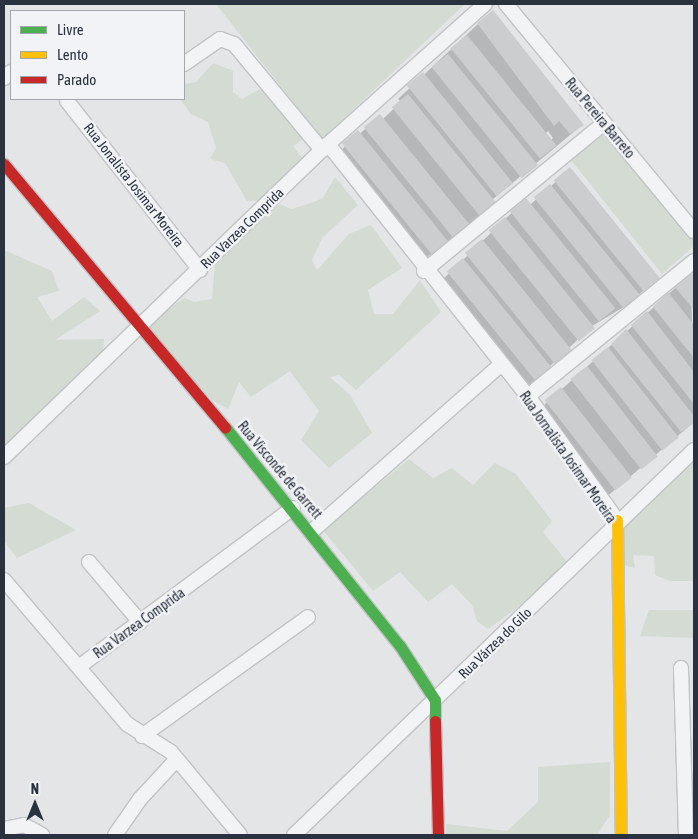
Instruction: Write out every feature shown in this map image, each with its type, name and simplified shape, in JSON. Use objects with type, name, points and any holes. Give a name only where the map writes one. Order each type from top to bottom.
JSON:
[{"type":"street","name":"Rua Varzea Comprida","points":[[4,457],[140,329],[325,147],[485,4]]},
{"type":"street","name":"Rua Pereira Barreto","points":[[506,4],[694,231]]},
{"type":"street","points":[[185,63],[220,39],[234,44],[325,147]]},
{"type":"street","name":"Rua Jonalista Josimar Moreira","points":[[67,102],[200,270]]},
{"type":"street","points":[[424,271],[604,123]]},
{"type":"street","name":"Rua Jornalista Josimar Moreira","points":[[325,147],[499,366],[528,396],[616,520],[622,645],[622,835]]},
{"type":"street","name":"Rua Visconde de Garrett","points":[[4,164],[140,329],[312,531],[400,646],[435,700]]},
{"type":"street","points":[[528,396],[694,261]]},
{"type":"street","points":[[312,531],[499,366]]},
{"type":"street","name":"Rua Várzea do Gilo","points":[[294,835],[435,700],[616,520],[694,450]]},
{"type":"street","name":"Rua Varzea Comprida","points":[[80,666],[293,508]]},
{"type":"street","points":[[89,562],[140,622]]},
{"type":"street","points":[[4,580],[142,736],[177,759],[240,835]]},
{"type":"street","points":[[142,736],[308,617]]},
{"type":"street","points":[[681,668],[686,835]]},
{"type":"street","points":[[435,700],[438,835]]},
{"type":"street","points":[[115,835],[140,799],[177,759]]},
{"type":"street","points":[[4,829],[24,825],[42,835]]},
{"type":"shaded area","points":[[216,4],[465,4],[322,139]]},
{"type":"shaded area","points":[[213,63],[233,71],[233,92],[242,99],[264,87],[307,137],[293,146],[302,158],[292,179],[271,200],[247,201],[225,163],[210,159],[216,148],[208,122],[191,114],[181,100],[185,100],[185,84],[196,82]]},
{"type":"shaded area","points":[[603,135],[694,240],[694,246],[662,274],[571,160]]},
{"type":"shaded area","points":[[335,177],[358,205],[322,238],[312,260],[317,270],[349,234],[371,225],[402,268],[368,290],[374,314],[393,314],[420,280],[441,312],[356,390],[339,375],[330,377],[350,395],[372,433],[329,468],[301,440],[319,411],[290,371],[251,397],[239,382],[228,409],[212,400],[144,324],[185,298],[194,302],[212,299],[215,263],[276,203],[292,209],[314,202],[323,198]]},
{"type":"shaded area","points":[[4,250],[52,271],[59,291],[37,297],[52,321],[84,297],[100,311],[55,340],[104,339],[103,353],[4,460]]},
{"type":"shaded area","points":[[409,459],[433,478],[452,468],[473,485],[495,463],[516,474],[552,521],[543,532],[572,568],[488,629],[477,621],[472,605],[452,584],[428,602],[400,572],[373,591],[323,530]]},
{"type":"shaded area","points":[[694,459],[694,581],[670,581],[655,575],[654,556],[633,555],[635,568],[619,564],[623,524]]},
{"type":"shaded area","points":[[29,503],[76,530],[17,558],[4,541],[4,508]]},
{"type":"shaded area","points":[[649,610],[694,610],[694,638],[640,636]]},
{"type":"shaded area","points":[[610,762],[610,815],[597,835],[446,835],[446,824],[507,831],[538,802],[538,767]]},
{"type":"building","points":[[493,10],[584,125],[570,134],[559,121],[554,126],[477,23]]},
{"type":"building","points":[[467,35],[556,145],[540,159],[451,48]]},
{"type":"building","points":[[448,54],[538,165],[522,178],[432,67]]},
{"type":"building","points":[[423,72],[513,183],[497,196],[407,85]]},
{"type":"building","points":[[408,94],[497,204],[481,218],[392,107]]},
{"type":"building","points":[[380,114],[469,224],[453,238],[364,127]]},
{"type":"building","points":[[358,130],[448,241],[432,254],[342,143]]},
{"type":"building","points":[[570,167],[660,278],[644,291],[554,180]]},
{"type":"building","points":[[550,184],[639,294],[623,308],[534,197]]},
{"type":"building","points":[[526,198],[615,308],[599,322],[510,211]]},
{"type":"building","points":[[505,217],[595,328],[579,341],[489,230]]},
{"type":"building","points":[[482,239],[572,350],[555,364],[465,253]]},
{"type":"building","points":[[463,258],[552,368],[535,381],[447,271]]},
{"type":"building","points":[[691,272],[694,277],[694,310],[675,287]]},
{"type":"building","points":[[668,292],[694,325],[694,358],[653,307]]},
{"type":"building","points":[[647,311],[694,372],[694,404],[631,325]]},
{"type":"building","points":[[626,329],[694,416],[694,423],[681,432],[611,344]]},
{"type":"building","points":[[608,347],[679,438],[662,451],[591,360]]},
{"type":"building","points":[[587,366],[658,457],[641,470],[570,379]]},
{"type":"building","points":[[561,387],[632,478],[615,491],[544,400]]},
{"type":"traffic: fast","points":[[225,427],[400,646],[435,700],[435,721]]},
{"type":"traffic: slow","points":[[617,520],[621,835]]},
{"type":"traffic: jam","points":[[4,164],[225,427]]},
{"type":"traffic: jam","points":[[435,721],[438,835]]}]
